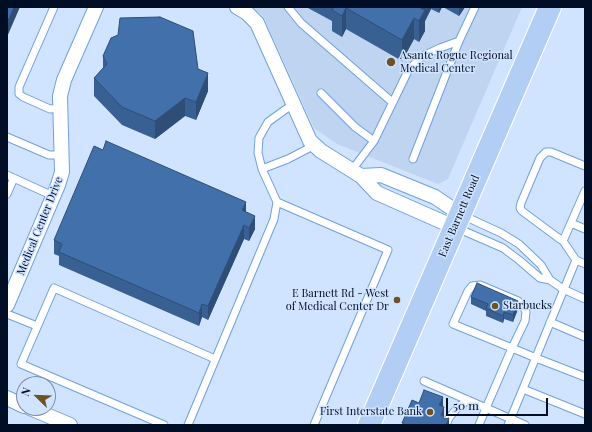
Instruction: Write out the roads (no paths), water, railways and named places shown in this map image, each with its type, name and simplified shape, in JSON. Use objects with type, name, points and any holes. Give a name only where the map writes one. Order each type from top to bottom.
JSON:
[{"type":"main road","name":"East Barnett Road","points":[[369,425],[550,7]]},
{"type":"street","name":"Medical Center Drive","points":[[7,305],[62,172],[60,96],[64,80],[96,7]]},
{"type":"street","points":[[245,9],[257,23],[310,141],[321,151],[357,173],[377,193],[457,221]]},
{"type":"street","points":[[357,173],[381,175],[434,197],[457,221]]},
{"type":"street","points":[[49,416],[70,425]]},
{"type":"lane","points":[[54,7],[20,87],[19,94],[50,109],[60,108]]},
{"type":"lane","points":[[288,7],[307,28],[392,102]]},
{"type":"lane","points":[[413,159],[459,41],[475,7]]},
{"type":"lane","points":[[357,173],[408,71],[421,57],[459,41]]},
{"type":"lane","points":[[321,93],[355,127],[374,141]]},
{"type":"lane","points":[[188,425],[274,219],[277,202],[262,169],[258,153],[259,138],[268,122],[293,104]]},
{"type":"lane","points":[[7,137],[49,155],[62,155]]},
{"type":"lane","points":[[262,169],[288,159],[315,145]]},
{"type":"lane","points":[[585,166],[551,152],[546,152],[540,158],[520,203],[522,212],[563,241],[576,260],[585,264]]},
{"type":"lane","points":[[7,194],[10,177],[53,196]]},
{"type":"lane","points":[[563,241],[585,191]]},
{"type":"lane","points":[[277,202],[388,250],[314,425]]},
{"type":"lane","points":[[457,221],[503,248],[540,278],[550,280],[563,289],[585,299]]},
{"type":"lane","points":[[457,221],[500,233],[519,244],[541,265],[550,280]]},
{"type":"lane","points":[[571,223],[585,229]]},
{"type":"lane","points":[[510,422],[576,260]]},
{"type":"lane","points":[[479,425],[486,408],[512,348],[524,321],[526,312],[518,301],[480,285],[472,286],[468,291],[453,324],[512,348],[536,358],[585,377]]},
{"type":"lane","points":[[164,425],[21,364],[54,288],[215,359]]},
{"type":"lane","points":[[7,314],[37,326]]},
{"type":"lane","points":[[550,322],[585,338]]},
{"type":"lane","points":[[424,382],[486,408],[510,422],[525,425]]},
{"type":"lane","points":[[524,389],[585,414]]},
{"type":"lane","points":[[446,425],[449,418],[458,407],[468,400]]},
{"type":"place","name":"Asante Rogue Regional Medical Center","points":[[391,62]]},
{"type":"place","name":"E Barnett Rd - West of Medical Center Dr","points":[[397,300]]},
{"type":"place","name":"Starbucks","points":[[495,306]]},
{"type":"place","name":"First Interstate Bank","points":[[430,412]]}]
